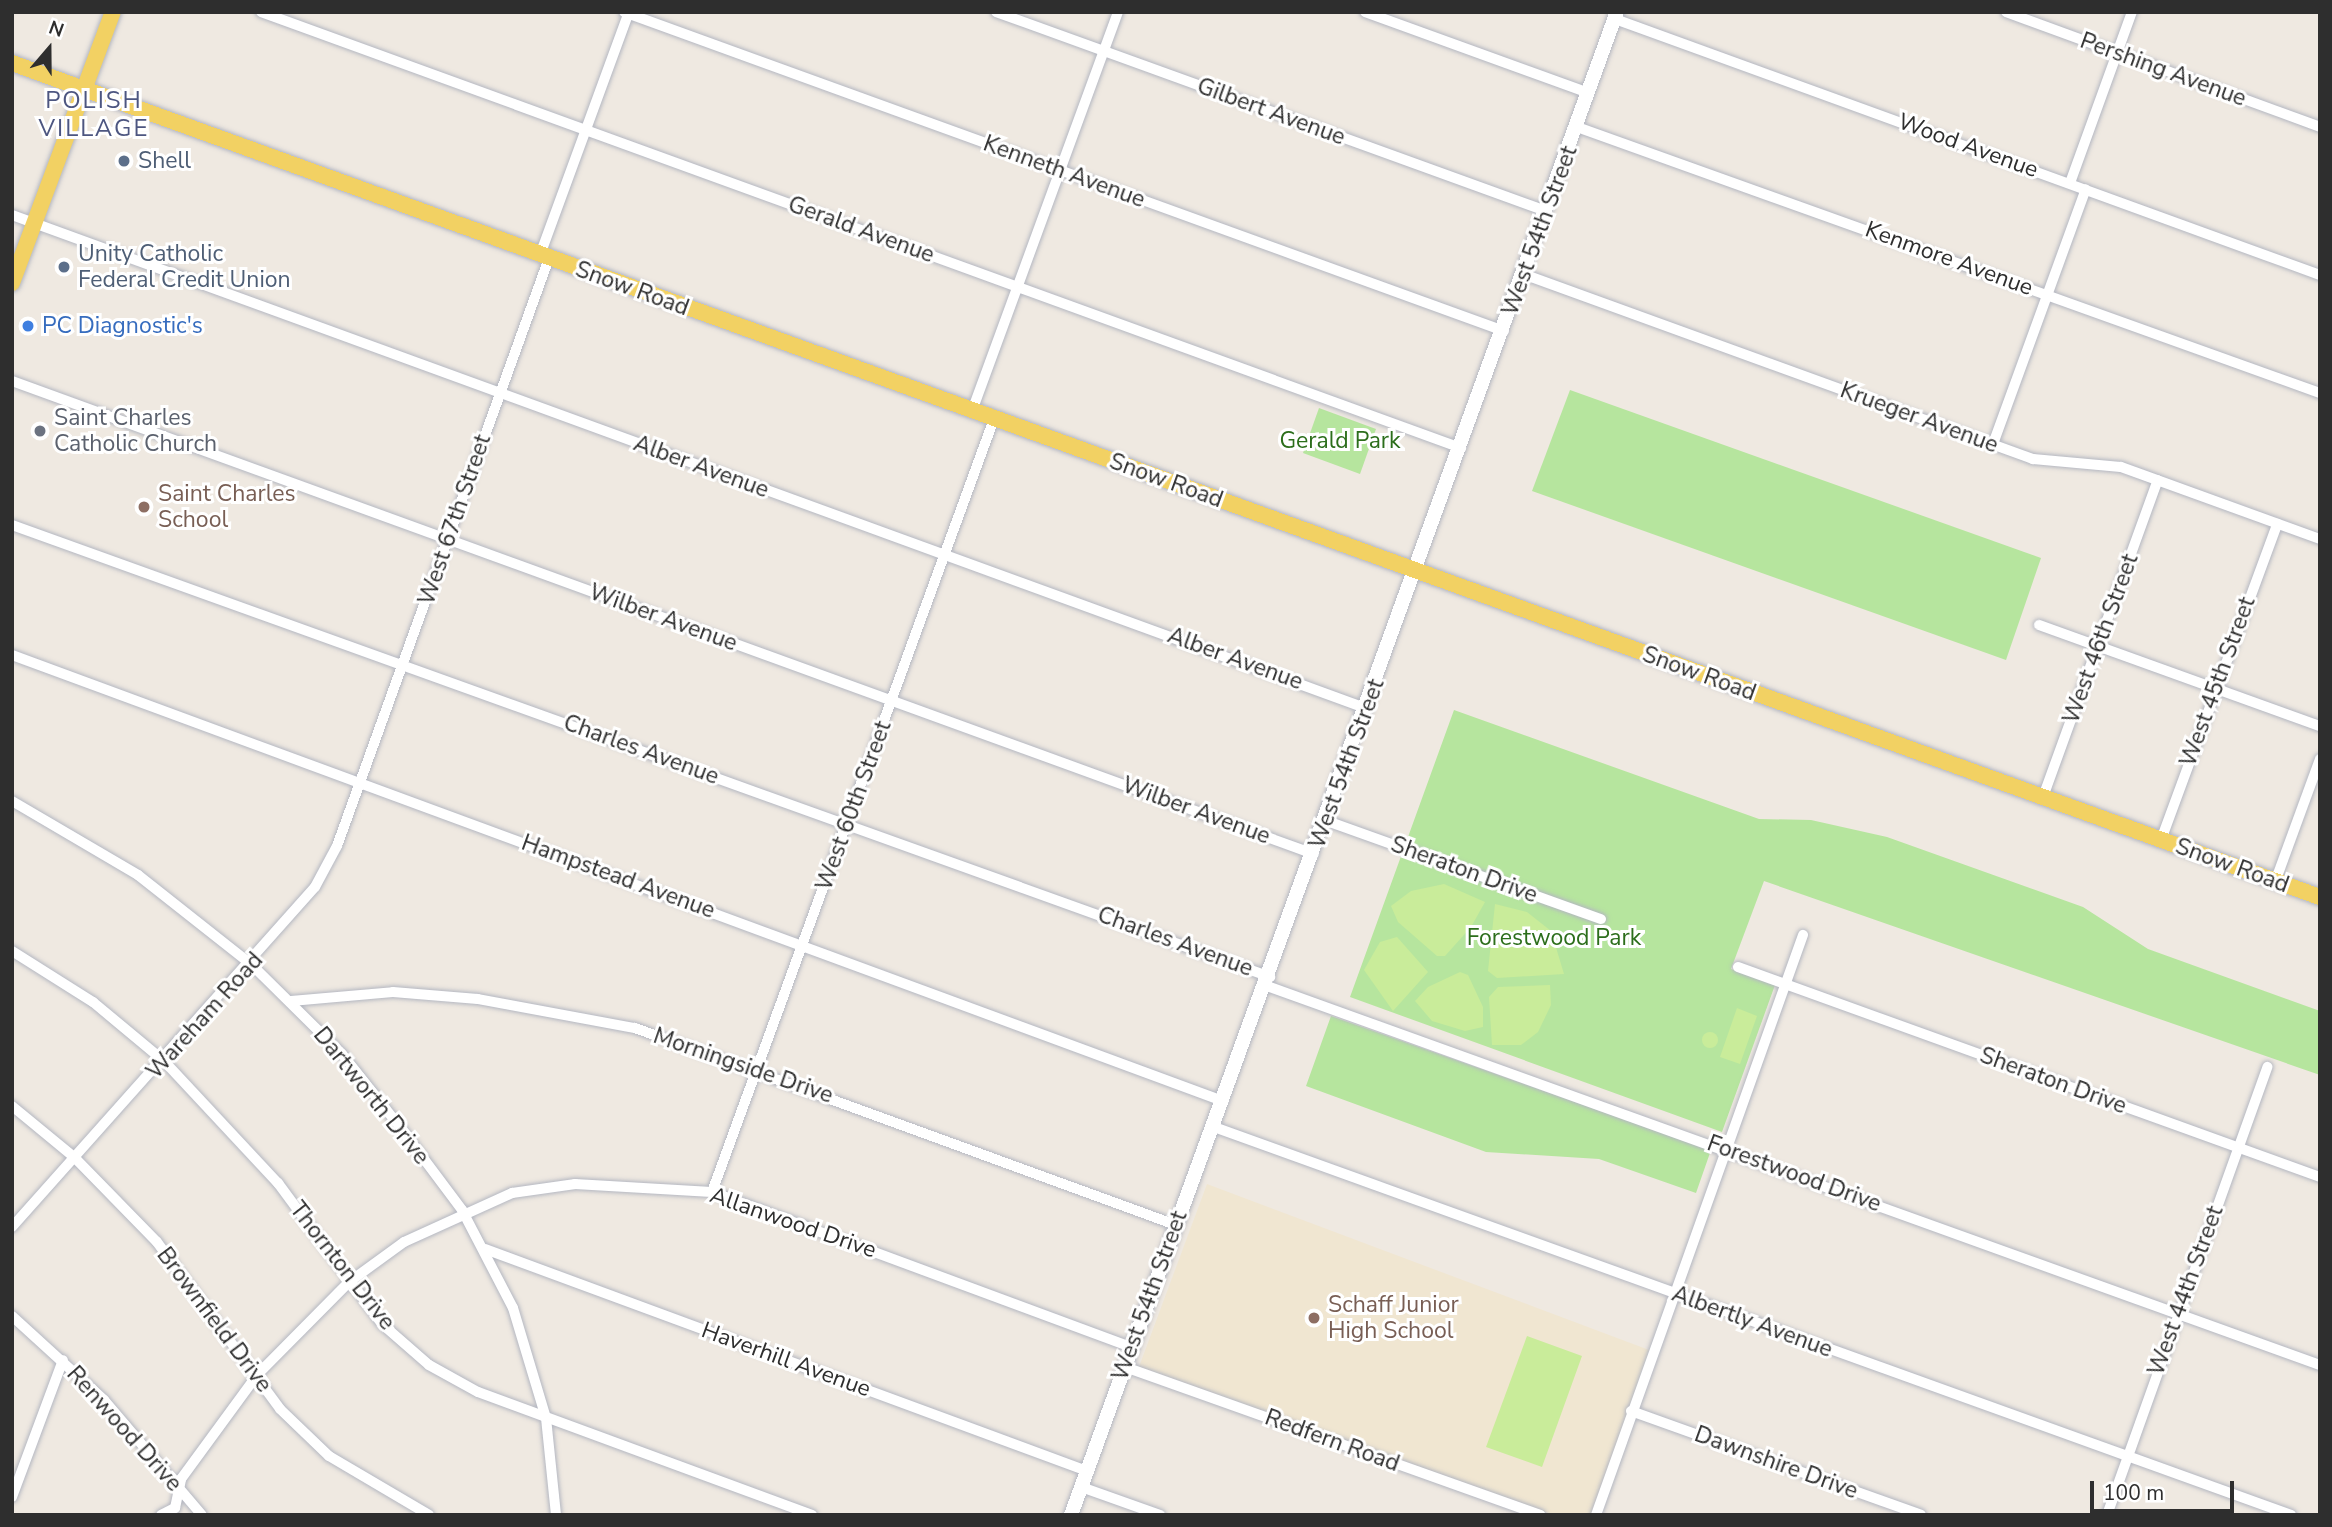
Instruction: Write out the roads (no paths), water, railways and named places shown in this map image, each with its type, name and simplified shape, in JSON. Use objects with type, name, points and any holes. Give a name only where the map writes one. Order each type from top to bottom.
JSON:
[{"type":"main road","points":[[12,283],[113,12]]},
{"type":"main road","name":"Snow Road","points":[[12,64],[2320,897]]},
{"type":"street","name":"Gerald Avenue","points":[[261,12],[1461,448]]},
{"type":"street","name":"Gilbert Avenue","points":[[996,12],[1546,211]]},
{"type":"street","points":[[972,411],[1118,12]]},
{"type":"street","points":[[1365,12],[1589,93]]},
{"type":"street","name":"Pershing Avenue","points":[[2006,12],[2320,127]]},
{"type":"street","points":[[2070,183],[2133,12]]},
{"type":"street","name":"West 67th Street","points":[[361,782],[449,541],[627,13]]},
{"type":"street","name":"Kenneth Avenue","points":[[627,13],[1504,331]]},
{"type":"street","name":"West 54th Street","points":[[1071,1515],[1368,709],[1616,16]]},
{"type":"street","name":"Wood Avenue","points":[[1616,16],[2320,275]]},
{"type":"street","name":"Kenmore Avenue","points":[[1577,127],[2320,393]]},
{"type":"street","points":[[1993,444],[2050,295],[2086,189]]},
{"type":"street","name":"Alber Avenue","points":[[12,215],[1368,709]]},
{"type":"street","name":"Krueger Avenue","points":[[1523,274],[2033,459],[2121,467],[2320,539]]},
{"type":"street","name":"Wilber Avenue","points":[[12,381],[1314,854]]},
{"type":"street","name":"West 60th Street","points":[[712,1192],[994,419]]},
{"type":"street","name":"West 46th Street","points":[[2043,797],[2158,480]]},
{"type":"street","name":"West 45th Street","points":[[2161,840],[2214,689],[2277,524]]},
{"type":"street","name":"Charles Avenue","points":[[12,525],[848,824],[1268,981]]},
{"type":"street","points":[[2039,625],[2320,726]]},
{"type":"street","name":"Hampstead Avenue","points":[[12,655],[1223,1101]]},
{"type":"street","points":[[2275,882],[2320,759]]},
{"type":"street","name":"Wareham Road","points":[[12,1227],[252,965],[316,887],[361,782]]},
{"type":"street","name":"Dartworth Drive","points":[[12,801],[138,875],[252,965],[342,1054],[462,1210],[485,1249],[532,1360],[546,1418],[556,1515]]},
{"type":"street","name":"Sheraton Drive","points":[[1327,821],[1601,919]]},
{"type":"street","points":[[1596,1515],[1630,1411],[1803,934]]},
{"type":"street","name":"Thornton Drive","points":[[12,951],[93,1002],[165,1062],[278,1183],[349,1282],[429,1365],[546,1418],[812,1515]]},
{"type":"street","name":"Sheraton Drive","points":[[1738,967],[2320,1177]]},
{"type":"street","name":"Forestwood Drive","points":[[1268,981],[2320,1365]]},
{"type":"street","name":"Morningside Drive","points":[[291,1001],[393,992],[552,1008],[757,1069],[1176,1225]]},
{"type":"street","name":"West 44th Street","points":[[2107,1515],[2267,1067]]},
{"type":"street","name":"Brownfield Drive","points":[[12,1106],[75,1158],[157,1242],[280,1409],[329,1456],[429,1515]]},
{"type":"street","name":"Albertly Avenue","points":[[1214,1127],[2291,1515]]},
{"type":"street","name":"Allanwood Drive","points":[[161,1515],[176,1508],[181,1479],[257,1375],[349,1282],[462,1210],[512,1192],[575,1184],[712,1192],[1131,1347]]},
{"type":"street","name":"Haverhill Avenue","points":[[485,1249],[1087,1471]]},
{"type":"street","name":"Renwood Drive","points":[[12,1316],[63,1360],[202,1515]]},
{"type":"street","points":[[12,1497],[63,1360]]},
{"type":"street","name":"Redfern Road","points":[[1125,1367],[1540,1515]]},
{"type":"street","name":"Dawnshire Drive","points":[[1630,1411],[1921,1515]]},
{"type":"street","points":[[1081,1487],[1160,1515]]},
{"type":"place","name":"Shell","points":[[124,161]]},
{"type":"place","name":"Unity Catholic Federal Credit Union","points":[[64,267]]},
{"type":"place","name":"PC Diagnostic's","points":[[28,326]]},
{"type":"place","name":"Saint Charles Catholic Church","points":[[40,431]]},
{"type":"place","name":"Saint Charles School","points":[[144,507]]},
{"type":"place","name":"Schaff Junior High School","points":[[1314,1318]]},
{"type":"district","name":"POLISH VILLAGE","points":[[94,115]]},
{"type":"park label","name":"Gerald Park","points":[[1340,441]]},
{"type":"park label","name":"Forestwood Park","points":[[1554,938]]}]
